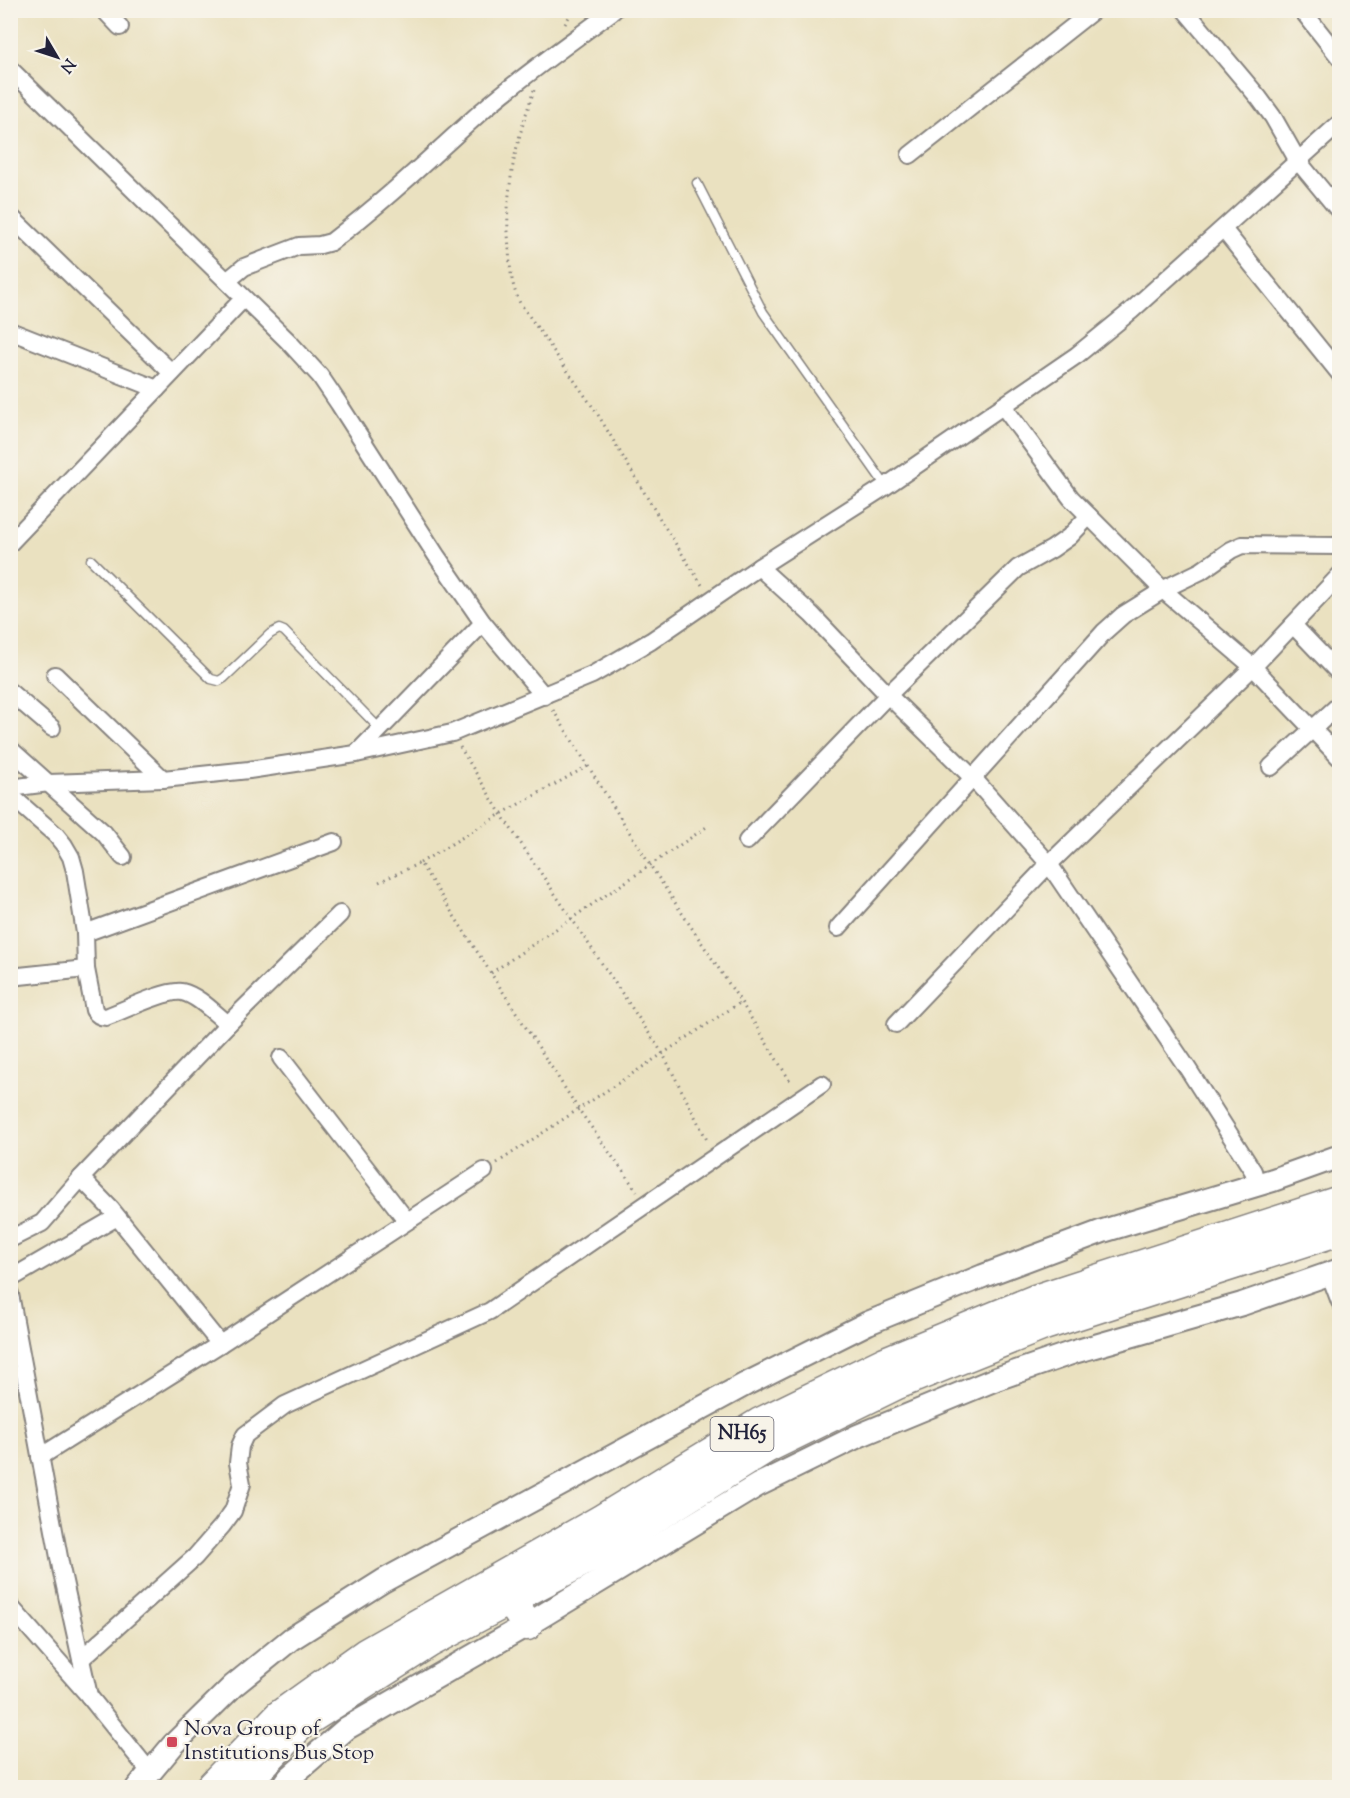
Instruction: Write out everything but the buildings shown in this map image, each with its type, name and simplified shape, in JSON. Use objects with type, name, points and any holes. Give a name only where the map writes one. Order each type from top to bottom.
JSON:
[{"type":"highway","name":"NH65","points":[[210,1788],[279,1716],[367,1653],[601,1520],[760,1424],[885,1362],[1035,1300],[1340,1201]]},
{"type":"highway","name":"NH65","points":[[240,1788],[301,1724],[428,1643],[600,1552],[766,1448],[897,1384],[1044,1325],[1340,1230]]},
{"type":"highway","points":[[510,1600],[527,1625]]},
{"type":"street","points":[[104,10],[120,27]]},
{"type":"street","points":[[227,281],[244,267],[299,246],[331,242],[484,110],[614,10]]},
{"type":"street","points":[[910,155],[1094,10]]},
{"type":"street","points":[[1185,10],[1259,98],[1273,117],[1298,161],[1340,212]]},
{"type":"street","points":[[1302,10],[1340,58]]},
{"type":"street","points":[[10,69],[288,341],[320,376],[483,623],[544,696]]},
{"type":"street","points":[[10,788],[49,783],[163,779],[249,770],[356,754],[452,733],[592,675],[651,640],[759,567],[886,486],[1077,355],[1223,229],[1340,123]]},
{"type":"street","points":[[10,216],[172,373]]},
{"type":"street","points":[[1223,229],[1340,375]]},
{"type":"street","points":[[10,543],[243,299]]},
{"type":"street","points":[[10,331],[157,389]]},
{"type":"street","points":[[1003,406],[1071,498],[1163,590],[1253,667],[1340,758]]},
{"type":"street","points":[[747,841],[888,695],[1018,568],[1069,537],[1089,516]]},
{"type":"street","points":[[838,928],[1104,632],[1123,615],[1242,545],[1340,546]]},
{"type":"street","points":[[759,567],[812,615],[888,695],[973,778],[1049,864],[1188,1069],[1253,1171],[1257,1184]]},
{"type":"street","points":[[896,1024],[1049,864],[1337,584]]},
{"type":"street","points":[[356,754],[483,623]]},
{"type":"street","points":[[1293,625],[1340,674]]},
{"type":"street","points":[[55,675],[163,779]]},
{"type":"street","points":[[10,692],[52,728]]},
{"type":"street","points":[[1271,767],[1340,704]]},
{"type":"street","points":[[10,749],[104,833],[123,857]]},
{"type":"street","points":[[10,795],[56,836],[71,857],[85,933],[86,969],[94,1010],[101,1017],[106,1017],[170,992],[181,991],[194,997],[228,1024]]},
{"type":"street","points":[[85,933],[334,842]]},
{"type":"street","points":[[10,1239],[39,1226],[81,1178],[228,1024],[340,914]]},
{"type":"street","points":[[10,977],[86,969]]},
{"type":"street","points":[[281,1058],[407,1221]]},
{"type":"street","points":[[81,1659],[195,1557],[222,1526],[233,1511],[242,1484],[238,1462],[240,1446],[245,1435],[260,1423],[285,1405],[490,1311],[822,1084]]},
{"type":"street","points":[[10,1606],[89,1696],[144,1780],[172,1745],[233,1686],[291,1639],[383,1581],[746,1384],[868,1323],[983,1276],[1102,1231],[1340,1156]]},
{"type":"street","points":[[40,1457],[220,1344],[484,1171]]},
{"type":"street","points":[[81,1178],[117,1217],[220,1344]]},
{"type":"street","points":[[10,1279],[117,1217]]},
{"type":"street","points":[[282,1788],[289,1778],[347,1728],[527,1625],[758,1485],[858,1436],[996,1379],[1074,1352],[1242,1304],[1334,1271],[1340,1302]]},
{"type":"street","points":[[10,1294],[61,1568],[89,1696]]},
{"type":"lane","points":[[697,183],[763,312],[886,486]]},
{"type":"lane","points":[[91,560],[211,679],[219,681],[224,678],[270,634],[279,629],[284,631],[380,729]]},
{"type":"path","points":[[562,29],[573,10]]},
{"type":"path","points":[[545,61],[521,129],[508,191],[510,271],[514,290],[520,303],[597,413],[690,568],[712,599]]},
{"type":"path","points":[[544,696],[801,1099]]},
{"type":"path","points":[[452,733],[501,814],[663,1054],[716,1157]]},
{"type":"path","points":[[379,882],[420,862],[588,765]]},
{"type":"path","points":[[491,973],[708,826]]},
{"type":"path","points":[[420,862],[579,1110],[647,1204]]},
{"type":"path","points":[[484,1171],[741,1002]]},
{"type":"place","name":"Nova Group of Institutions Bus Stop","points":[[172,1742]]}]
